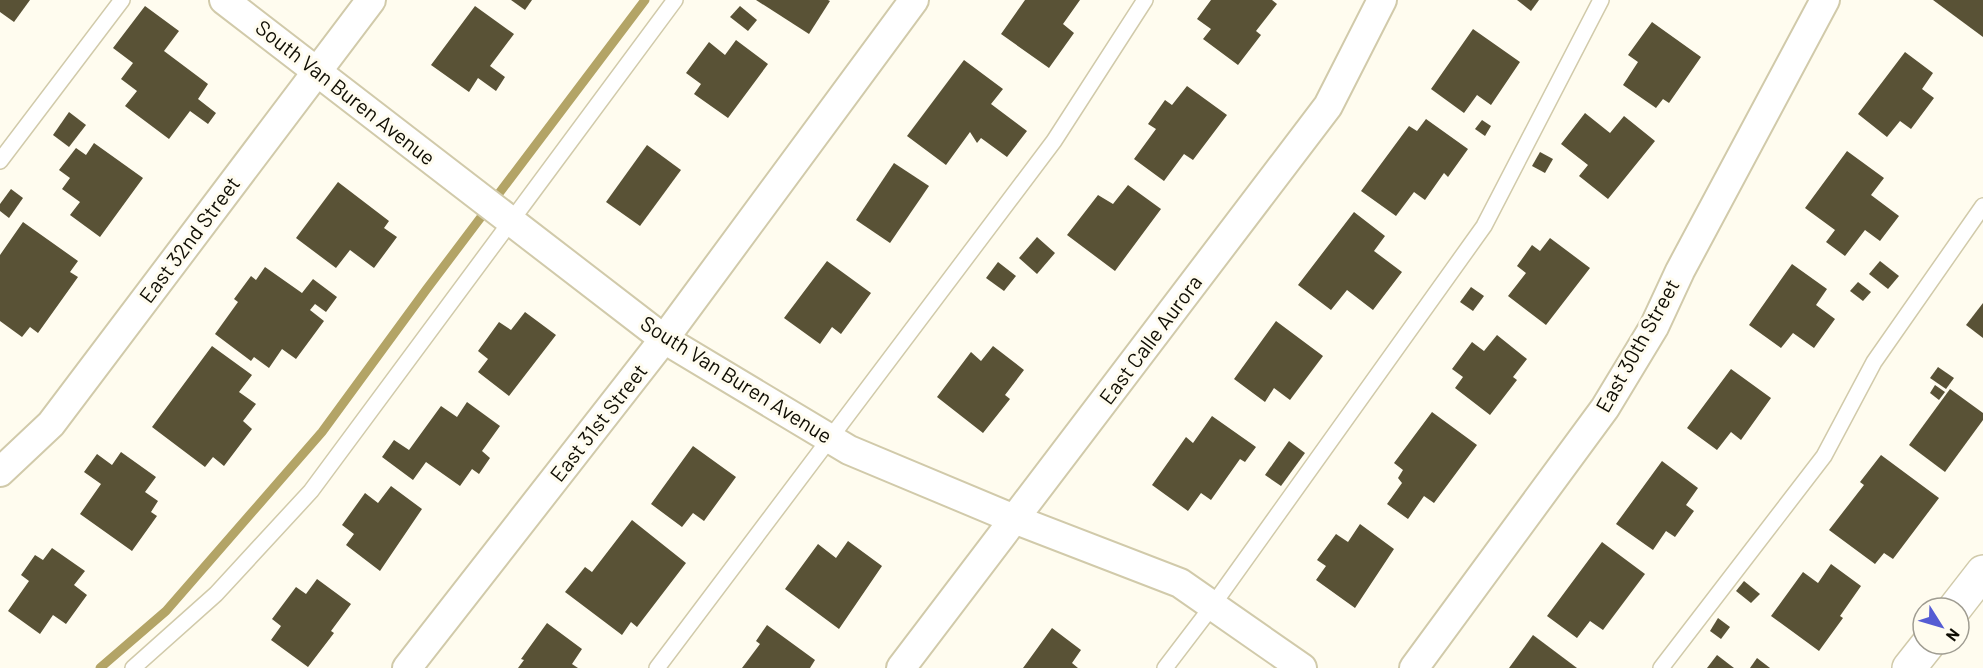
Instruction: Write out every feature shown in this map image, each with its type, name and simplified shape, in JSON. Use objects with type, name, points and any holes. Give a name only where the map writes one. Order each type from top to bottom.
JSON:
[{"type":"street","name":"South Van Buren Avenue","points":[[224,0],[664,339],[849,450],[1014,519],[1179,583],[1302,668]]},
{"type":"street","name":"East 32nd Street","points":[[0,472],[51,424],[370,0]]},
{"type":"street","name":"East 31st Street","points":[[407,668],[664,339],[914,0]]},
{"type":"street","name":"East Calle Aurora","points":[[901,668],[1329,106],[1382,0]]},
{"type":"street","name":"East 30th Street","points":[[1414,668],[1605,408],[1654,327],[1680,271],[1825,0]]},
{"type":"street","points":[[1964,596],[1983,572]]},
{"type":"street","points":[[1909,668],[1918,656]]},
{"type":"lane","points":[[0,161],[122,0]]},
{"type":"lane","points":[[133,668],[216,594],[311,491],[675,0]]},
{"type":"lane","points":[[657,668],[1054,141],[1145,0]]},
{"type":"lane","points":[[1165,668],[1212,606],[1484,226],[1601,0]]},
{"type":"lane","points":[[1661,668],[1824,456],[1874,362],[1983,206]]},
{"type":"building","points":[[0,0],[30,0],[14,22],[0,12]]},
{"type":"building","points":[[511,0],[532,0],[525,10]]},
{"type":"building","points":[[756,0],[828,0],[830,1],[809,34]]},
{"type":"building","points":[[1025,0],[1080,0],[1063,24],[1074,33],[1049,68],[1001,34]]},
{"type":"building","points":[[1211,0],[1272,0],[1277,4],[1256,31],[1261,35],[1238,65],[1203,39],[1211,29],[1197,19]]},
{"type":"building","points":[[1517,0],[1539,0],[1531,11]]},
{"type":"building","points":[[1933,0],[1983,0],[1983,37]]},
{"type":"building","points":[[145,6],[179,31],[164,51],[208,84],[198,99],[216,113],[208,124],[190,111],[169,139],[125,106],[137,91],[121,79],[133,63],[113,48]]},
{"type":"building","points":[[475,6],[514,34],[490,66],[505,77],[496,91],[478,78],[469,92],[431,65]]},
{"type":"building","points":[[740,6],[757,20],[748,31],[730,17]]},
{"type":"building","points":[[1652,22],[1701,57],[1669,103],[1663,99],[1656,108],[1623,85],[1638,62],[1628,55]]},
{"type":"building","points":[[1473,29],[1520,62],[1491,105],[1477,95],[1464,113],[1431,89]]},
{"type":"building","points":[[736,40],[768,64],[728,118],[694,94],[701,84],[686,73],[709,42],[725,55]]},
{"type":"building","points":[[1905,52],[1933,73],[1922,89],[1934,98],[1911,129],[1900,121],[1887,137],[1858,114]]},
{"type":"building","points":[[964,60],[1003,89],[991,104],[1027,131],[1007,157],[981,138],[977,143],[970,132],[946,165],[907,136]]},
{"type":"building","points":[[1187,86],[1227,115],[1193,160],[1184,154],[1164,181],[1134,159],[1156,129],[1148,124],[1165,100],[1172,105]]},
{"type":"building","points":[[69,112],[86,125],[69,147],[53,135]]},
{"type":"building","points":[[1585,113],[1610,133],[1624,116],[1655,141],[1608,199],[1579,176],[1588,165],[1561,144]]},
{"type":"building","points":[[1426,119],[1468,149],[1448,177],[1444,173],[1425,200],[1414,192],[1396,216],[1361,191],[1409,126],[1417,131]]},
{"type":"building","points":[[1482,120],[1491,126],[1485,136],[1475,129]]},
{"type":"building","points":[[94,143],[143,178],[100,237],[70,215],[80,202],[62,189],[70,178],[59,170],[76,148],[86,155]]},
{"type":"building","points":[[647,145],[681,170],[640,226],[606,202]]},
{"type":"building","points":[[1847,151],[1884,178],[1871,195],[1899,216],[1880,241],[1865,230],[1845,256],[1826,242],[1835,230],[1805,208]]},
{"type":"building","points":[[1540,152],[1553,159],[1545,173],[1532,166]]},
{"type":"building","points":[[894,163],[929,186],[890,243],[856,220]]},
{"type":"building","points":[[338,182],[389,221],[384,228],[397,237],[374,268],[350,250],[336,268],[296,238]]},
{"type":"building","points":[[1128,185],[1161,209],[1115,271],[1067,235],[1098,195],[1113,204]]},
{"type":"building","points":[[11,189],[23,198],[9,218],[0,211],[0,204]]},
{"type":"building","points":[[1354,212],[1385,236],[1374,251],[1402,272],[1373,310],[1347,290],[1331,310],[1298,285]]},
{"type":"building","points":[[23,222],[78,261],[70,272],[78,277],[38,333],[30,327],[22,337],[0,321],[0,255]]},
{"type":"building","points":[[1037,237],[1055,253],[1037,274],[1019,258]]},
{"type":"building","points":[[1550,238],[1590,268],[1546,325],[1508,296],[1526,273],[1517,266],[1532,245],[1540,251]]},
{"type":"building","points":[[827,261],[871,293],[841,334],[832,327],[820,344],[784,318]]},
{"type":"building","points":[[1880,261],[1899,276],[1888,289],[1869,274]]},
{"type":"building","points":[[998,262],[1016,276],[1004,291],[986,278]]},
{"type":"building","points":[[1792,264],[1827,289],[1816,305],[1835,319],[1814,348],[1793,333],[1781,348],[1749,325]]},
{"type":"building","points":[[265,267],[302,293],[313,279],[337,297],[326,312],[315,304],[310,310],[324,321],[296,359],[282,349],[269,368],[254,357],[251,361],[215,334],[238,302],[234,299],[251,276],[256,280]]},
{"type":"building","points":[[1858,282],[1871,292],[1863,301],[1850,291]]},
{"type":"building","points":[[1471,287],[1484,296],[1473,311],[1460,302]]},
{"type":"building","points":[[1983,303],[1983,338],[1966,325]]},
{"type":"building","points":[[525,312],[556,335],[509,396],[478,372],[488,359],[478,351],[499,322],[511,330]]},
{"type":"building","points":[[1276,321],[1323,356],[1290,400],[1274,388],[1265,402],[1234,379]]},
{"type":"building","points":[[1497,335],[1527,359],[1513,377],[1517,380],[1490,415],[1455,388],[1463,377],[1452,369],[1472,342],[1484,351]]},
{"type":"building","points":[[212,346],[252,375],[239,392],[256,404],[243,421],[252,429],[224,466],[213,457],[205,467],[152,427]]},
{"type":"building","points":[[993,346],[1024,370],[1005,395],[1010,399],[983,433],[937,397],[971,352],[981,361]]},
{"type":"building","points":[[1938,367],[1954,378],[1946,389],[1930,378]]},
{"type":"building","points":[[1731,369],[1771,398],[1741,440],[1731,432],[1717,450],[1687,428]]},
{"type":"building","points":[[1935,385],[1945,392],[1939,400],[1930,393]]},
{"type":"building","points":[[1950,389],[1983,413],[1983,420],[1945,472],[1909,445]]},
{"type":"building","points":[[467,402],[500,426],[482,451],[490,458],[479,474],[472,469],[460,486],[426,462],[413,480],[382,457],[394,440],[409,450],[441,406],[457,417]]},
{"type":"building","points":[[1432,412],[1477,445],[1434,503],[1424,496],[1408,519],[1387,504],[1402,483],[1398,478],[1403,470],[1394,463]]},
{"type":"building","points":[[1212,416],[1256,447],[1245,462],[1240,459],[1211,500],[1201,493],[1188,511],[1152,485],[1186,437],[1193,443]]},
{"type":"building","points":[[1289,441],[1305,453],[1281,486],[1265,475]]},
{"type":"building","points":[[693,446],[736,477],[704,521],[693,513],[682,527],[651,504]]},
{"type":"building","points":[[121,452],[156,477],[145,492],[158,501],[151,512],[157,516],[132,551],[80,514],[101,484],[84,472],[97,454],[112,465]]},
{"type":"building","points":[[1881,455],[1939,498],[1893,559],[1884,553],[1875,564],[1829,530],[1864,485],[1860,482]]},
{"type":"building","points":[[1662,461],[1698,488],[1686,505],[1694,511],[1675,537],[1666,531],[1653,550],[1616,524]]},
{"type":"building","points":[[391,486],[422,509],[380,571],[346,545],[354,534],[342,525],[365,493],[378,503]]},
{"type":"building","points":[[632,520],[686,563],[637,627],[631,622],[622,635],[565,592],[585,567],[592,572]]},
{"type":"building","points":[[1360,524],[1394,549],[1355,608],[1316,580],[1326,566],[1317,560],[1336,534],[1348,542]]},
{"type":"building","points":[[848,541],[882,566],[839,629],[785,589],[818,544],[836,558]]},
{"type":"building","points":[[1602,542],[1645,574],[1603,630],[1590,621],[1577,638],[1547,616]]},
{"type":"building","points":[[52,548],[85,571],[74,585],[87,595],[66,624],[53,615],[40,634],[8,611],[29,581],[21,575],[35,555],[43,560]]},
{"type":"building","points":[[1831,564],[1861,586],[1840,616],[1843,618],[1819,651],[1771,616],[1803,572],[1818,583]]},
{"type":"building","points":[[317,579],[351,604],[331,631],[334,633],[308,667],[271,640],[281,626],[272,619],[296,587],[306,594]]},
{"type":"building","points":[[1744,581],[1760,594],[1751,603],[1736,591]]},
{"type":"building","points":[[1718,618],[1730,627],[1721,639],[1710,631]]},
{"type":"building","points":[[547,623],[582,649],[572,664],[578,668],[518,668],[524,660],[521,659]]},
{"type":"building","points":[[767,625],[815,660],[810,668],[742,668],[760,644],[756,641]]},
{"type":"building","points":[[1052,628],[1081,650],[1072,663],[1078,668],[1023,668]]},
{"type":"building","points":[[1533,635],[1577,668],[1509,668]]},
{"type":"building","points":[[1717,655],[1734,668],[1707,668]]},
{"type":"building","points":[[1757,658],[1770,668],[1750,668]]},
{"type":"waterway","points":[[100,668],[166,611],[322,432],[645,0]]}]
